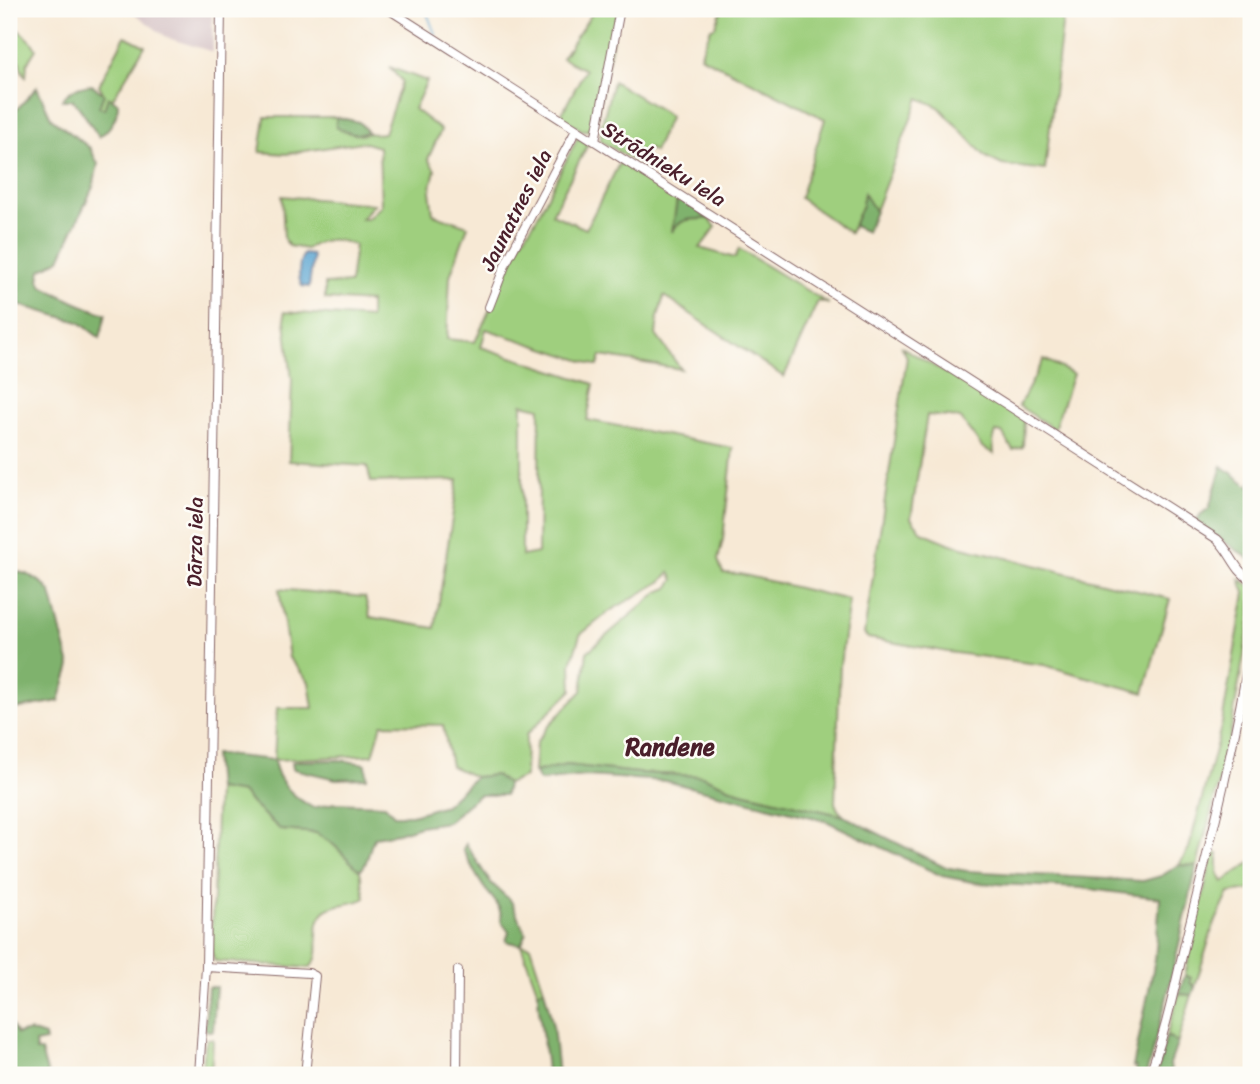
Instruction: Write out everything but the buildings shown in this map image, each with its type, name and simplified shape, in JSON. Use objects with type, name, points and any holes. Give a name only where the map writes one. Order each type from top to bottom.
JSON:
[{"type":"street","name":"Dārza iela","points":[[199,1075],[206,967],[221,9]]},
{"type":"street","name":"Strādnieku iela","points":[[388,9],[1217,539],[1225,546],[1238,570],[1251,580]]},
{"type":"street","points":[[595,141],[620,9]]},
{"type":"street","name":"Jaunatnes iela","points":[[489,307],[506,264],[576,130]]},
{"type":"street","points":[[1149,1075],[1166,1020],[1239,719],[1251,644]]},
{"type":"street","points":[[206,967],[309,973],[315,976],[305,1075]]},
{"type":"street","points":[[457,1075],[458,970]]},
{"type":"shaded area","points":[[212,9],[213,52],[168,38],[131,11]]},
{"type":"green space","points":[[595,9],[619,9],[594,131],[582,130],[560,117],[585,70],[562,58]]},
{"type":"green space","points":[[722,9],[1064,9],[1045,170],[1002,165],[986,157],[939,107],[919,98],[875,211],[864,194],[850,233],[800,198],[825,119],[700,56]]},
{"type":"green space","points":[[9,22],[31,41],[36,49],[27,64],[26,77],[21,70],[19,58],[9,46]]},
{"type":"green space","points":[[125,36],[145,46],[112,100],[108,98],[104,109],[99,107],[104,94],[99,85]]},
{"type":"green space","points":[[389,67],[427,81],[414,109],[441,130],[428,159],[435,170],[430,191],[433,214],[468,226],[450,276],[447,339],[475,342],[520,243],[535,221],[578,137],[588,144],[552,214],[586,229],[620,162],[677,200],[673,230],[684,221],[709,219],[716,227],[700,248],[735,258],[739,249],[829,304],[818,301],[784,377],[664,296],[656,335],[681,369],[601,356],[598,366],[486,329],[481,347],[594,384],[587,420],[733,448],[723,539],[718,560],[723,573],[740,574],[849,600],[840,665],[835,803],[844,816],[738,791],[702,776],[638,773],[567,765],[534,772],[536,743],[549,725],[582,691],[587,652],[658,592],[668,588],[674,580],[670,572],[662,581],[610,611],[580,635],[571,664],[572,690],[526,735],[525,777],[507,784],[495,775],[475,777],[451,766],[443,725],[382,724],[373,755],[274,760],[277,708],[313,708],[309,682],[289,658],[279,589],[365,597],[370,617],[435,628],[458,480],[371,482],[367,466],[289,461],[292,380],[284,312],[370,318],[370,302],[325,299],[325,284],[350,283],[355,245],[330,240],[306,249],[289,246],[284,239],[282,196],[374,204],[361,219],[367,219],[381,206],[379,147],[362,142],[286,154],[260,152],[265,117],[336,117],[337,121],[360,135],[384,133],[402,81]],"holes":[[[522,404],[540,408],[538,553],[522,556]]]},
{"type":"green space","points":[[613,81],[670,116],[654,152],[649,149],[639,154],[648,160],[646,169],[601,141],[601,128]]},
{"type":"green space","points":[[92,85],[104,94],[99,107],[104,109],[108,97],[118,103],[113,122],[99,137],[73,100],[62,100],[75,89]]},
{"type":"green space","points":[[37,87],[51,118],[90,148],[98,164],[93,187],[60,259],[41,270],[39,280],[42,286],[106,314],[100,338],[79,322],[19,305],[18,266],[14,266],[9,273],[9,118]]},
{"type":"green space","points":[[336,117],[359,122],[368,132],[355,134],[344,131],[336,127]]},
{"type":"green space","points":[[864,193],[875,211],[867,232],[853,226]]},
{"type":"green space","points":[[680,198],[709,219],[683,221],[672,232],[677,200]]},
{"type":"green space","points":[[902,347],[1024,420],[1023,447],[1013,450],[1002,433],[996,432],[993,441],[994,454],[982,447],[960,418],[927,415],[911,518],[922,532],[951,544],[1170,599],[1144,693],[1044,665],[948,652],[868,638],[864,634],[907,357]]},
{"type":"green space","points":[[1044,359],[1073,374],[1054,429],[1019,406]]},
{"type":"green space","points":[[1222,466],[1249,486],[1251,483],[1251,560],[1196,522],[1209,508]]},
{"type":"green space","points":[[9,571],[32,577],[51,593],[70,666],[59,701],[9,710]]},
{"type":"green space","points":[[1240,579],[1251,586],[1251,614],[1228,747],[1197,866],[1179,865],[1189,848],[1222,723],[1245,593]]},
{"type":"green space","points":[[214,754],[274,760],[283,782],[299,799],[313,808],[334,803],[385,805],[394,815],[412,815],[445,805],[475,777],[495,775],[507,784],[505,795],[479,795],[447,822],[375,837],[365,865],[358,869],[334,845],[316,833],[281,830],[243,793],[217,789]]},
{"type":"green space","points":[[340,760],[366,764],[367,778],[336,779],[293,769],[292,762],[298,761]]},
{"type":"green space","points":[[567,765],[638,773],[702,776],[738,791],[844,816],[944,867],[967,871],[1143,881],[1161,876],[1179,865],[1197,866],[1146,1075],[1137,1075],[1136,1067],[1133,1067],[1155,960],[1160,898],[1081,888],[977,883],[942,876],[824,820],[665,781],[586,776],[539,781],[534,772]]},
{"type":"green space","points":[[217,789],[243,793],[281,830],[316,833],[334,845],[360,871],[365,898],[324,912],[317,926],[317,956],[309,968],[215,961],[211,951]]},
{"type":"green space","points":[[466,844],[490,882],[511,901],[526,934],[521,945],[506,941],[509,932],[501,921],[498,906],[480,881],[463,849]]},
{"type":"green space","points":[[1213,852],[1218,854],[1218,873],[1223,882],[1251,862],[1251,890],[1229,893],[1213,927],[1195,987],[1190,982],[1191,978],[1185,975]]},
{"type":"green space","points":[[521,945],[530,946],[544,989],[538,992]]},
{"type":"green space","points":[[1185,975],[1191,978],[1190,982],[1195,987],[1192,995],[1179,994]]},
{"type":"green space","points":[[208,987],[216,987],[213,1031],[207,1031],[205,1027]]},
{"type":"green space","points":[[544,989],[553,1026],[558,1075],[547,1075],[538,1002],[538,992]]},
{"type":"green space","points":[[1179,994],[1192,995],[1177,1044],[1172,1038],[1166,1037]]},
{"type":"green space","points":[[9,1021],[17,1034],[30,1031],[45,1036],[46,1041],[35,1043],[36,1051],[41,1051],[48,1075],[9,1075]]},
{"type":"green space","points":[[1166,1037],[1172,1038],[1177,1044],[1170,1064],[1171,1071],[1157,1073]]},
{"type":"green space","points":[[207,1039],[213,1039],[211,1075],[202,1075],[203,1056]]},
{"type":"water","points":[[304,254],[312,255],[313,258],[309,287],[302,286],[300,278],[300,265]]},
{"type":"waterway","points":[[427,13],[435,34]]},
{"type":"district","name":"Randene","points":[[670,747]]}]
